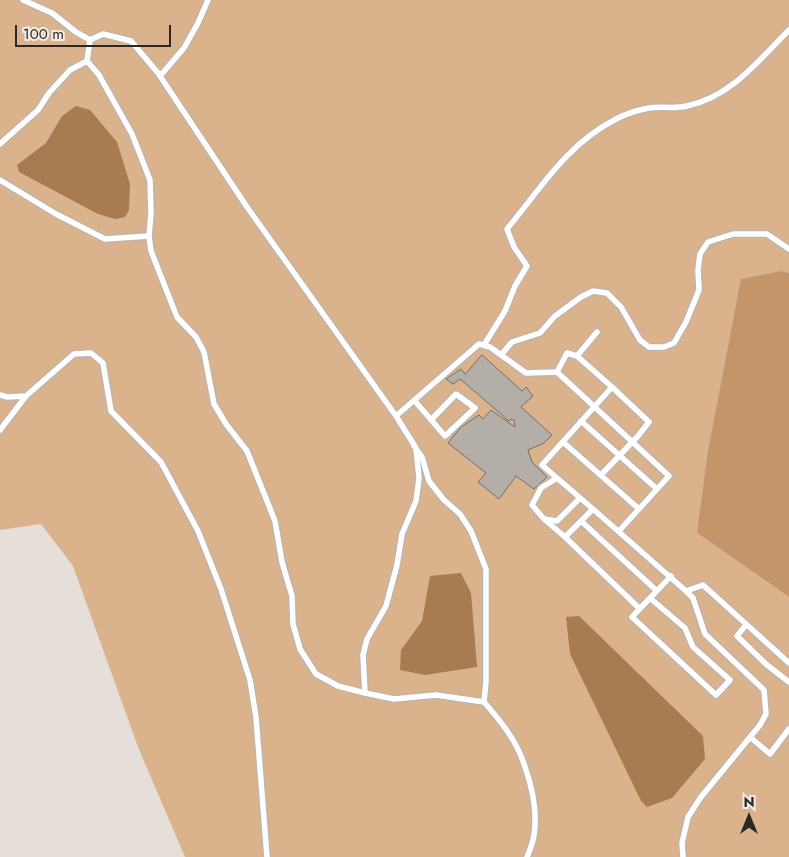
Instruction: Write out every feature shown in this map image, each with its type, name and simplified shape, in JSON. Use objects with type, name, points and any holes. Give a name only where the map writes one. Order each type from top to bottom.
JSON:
[{"type":"lane","points":[[23,0],[52,13],[76,32],[90,40]]},
{"type":"lane","points":[[160,76],[184,48],[198,24],[208,0]]},
{"type":"lane","points":[[484,346],[505,311],[515,286],[527,266],[514,247],[507,229],[548,175],[570,152],[592,133],[618,118],[649,108],[686,107],[717,96],[746,75],[789,30]]},
{"type":"lane","points":[[90,40],[103,34],[131,41],[160,76],[253,215],[396,416],[422,457],[429,481],[444,500],[460,514],[471,531],[486,570],[486,682],[484,702]]},
{"type":"lane","points":[[90,40],[87,61],[99,75],[132,134],[150,180],[152,213],[148,236],[151,251],[177,317],[196,337],[204,352],[214,404],[226,424],[247,451],[276,520],[282,562],[292,596],[293,624],[300,649],[316,674],[338,686],[394,698],[436,695],[484,702],[500,720],[520,755],[531,790],[536,819],[534,837],[527,857]]},
{"type":"lane","points":[[0,144],[38,110],[48,93],[70,70],[87,61]]},
{"type":"lane","points":[[0,180],[56,214],[105,240],[148,236]]},
{"type":"lane","points":[[501,355],[512,342],[540,333],[555,316],[581,297],[593,291],[607,293],[622,307],[640,340],[649,347],[664,347],[674,343],[686,322],[699,290],[698,270],[700,254],[708,242],[733,234],[767,234],[789,249]]},
{"type":"lane","points":[[577,356],[598,332]]},
{"type":"lane","points":[[396,416],[479,344],[490,347],[526,372],[557,372],[669,476],[619,531]]},
{"type":"lane","points":[[0,430],[26,396],[74,354],[91,353],[103,363],[111,410],[161,462],[198,531],[221,589],[250,680],[256,717],[267,857]]},
{"type":"lane","points":[[557,372],[566,353],[577,356],[649,422],[633,442],[601,475]]},
{"type":"lane","points":[[612,388],[542,465],[671,576],[693,598],[704,634],[764,690],[766,703],[766,714],[750,737],[701,797],[688,817],[682,843],[683,857]]},
{"type":"lane","points":[[414,400],[444,436],[475,408],[456,394],[431,420]]},
{"type":"lane","points":[[0,396],[26,396]]},
{"type":"lane","points":[[582,421],[657,489]]},
{"type":"lane","points":[[563,442],[639,509]]},
{"type":"lane","points":[[365,693],[363,656],[367,639],[386,606],[397,565],[402,534],[416,501],[419,478],[414,446]]},
{"type":"lane","points":[[557,478],[541,488],[532,505],[544,519],[640,609]]},
{"type":"lane","points":[[544,519],[557,521],[580,498]]},
{"type":"lane","points":[[565,537],[593,508]]},
{"type":"lane","points":[[580,521],[657,591]]},
{"type":"lane","points":[[650,598],[685,628],[693,647],[730,680],[716,695],[632,617],[640,609],[650,598],[671,576]]},
{"type":"lane","points":[[686,591],[703,585],[789,663]]},
{"type":"lane","points":[[746,625],[737,636],[789,683]]},
{"type":"lane","points":[[750,737],[770,754],[789,729]]},
{"type":"shaded area","points":[[0,0],[789,0],[789,273],[782,271],[697,533],[789,597],[789,857],[185,857],[138,747],[73,566],[41,524],[0,530]]},
{"type":"shaded area","points":[[76,106],[90,110],[117,142],[130,184],[129,210],[125,217],[115,219],[98,214],[19,172],[17,165],[46,143],[62,116]]},
{"type":"shaded area","points":[[782,271],[789,273],[789,597],[697,533],[708,451],[741,279]]},
{"type":"shaded area","points":[[461,573],[471,593],[477,667],[425,675],[400,670],[401,650],[422,621],[430,576]]},
{"type":"shaded area","points":[[579,616],[703,736],[705,759],[672,798],[647,807],[641,801],[570,654],[566,617]]},
{"type":"building","points":[[482,355],[522,391],[526,387],[533,396],[521,407],[552,435],[544,443],[528,450],[532,462],[547,477],[534,489],[516,476],[499,499],[478,482],[486,473],[448,443],[461,427],[479,415],[483,419],[491,410],[515,427],[514,420],[511,419],[509,421],[460,379],[453,384],[446,379],[461,369],[465,374]]}]
